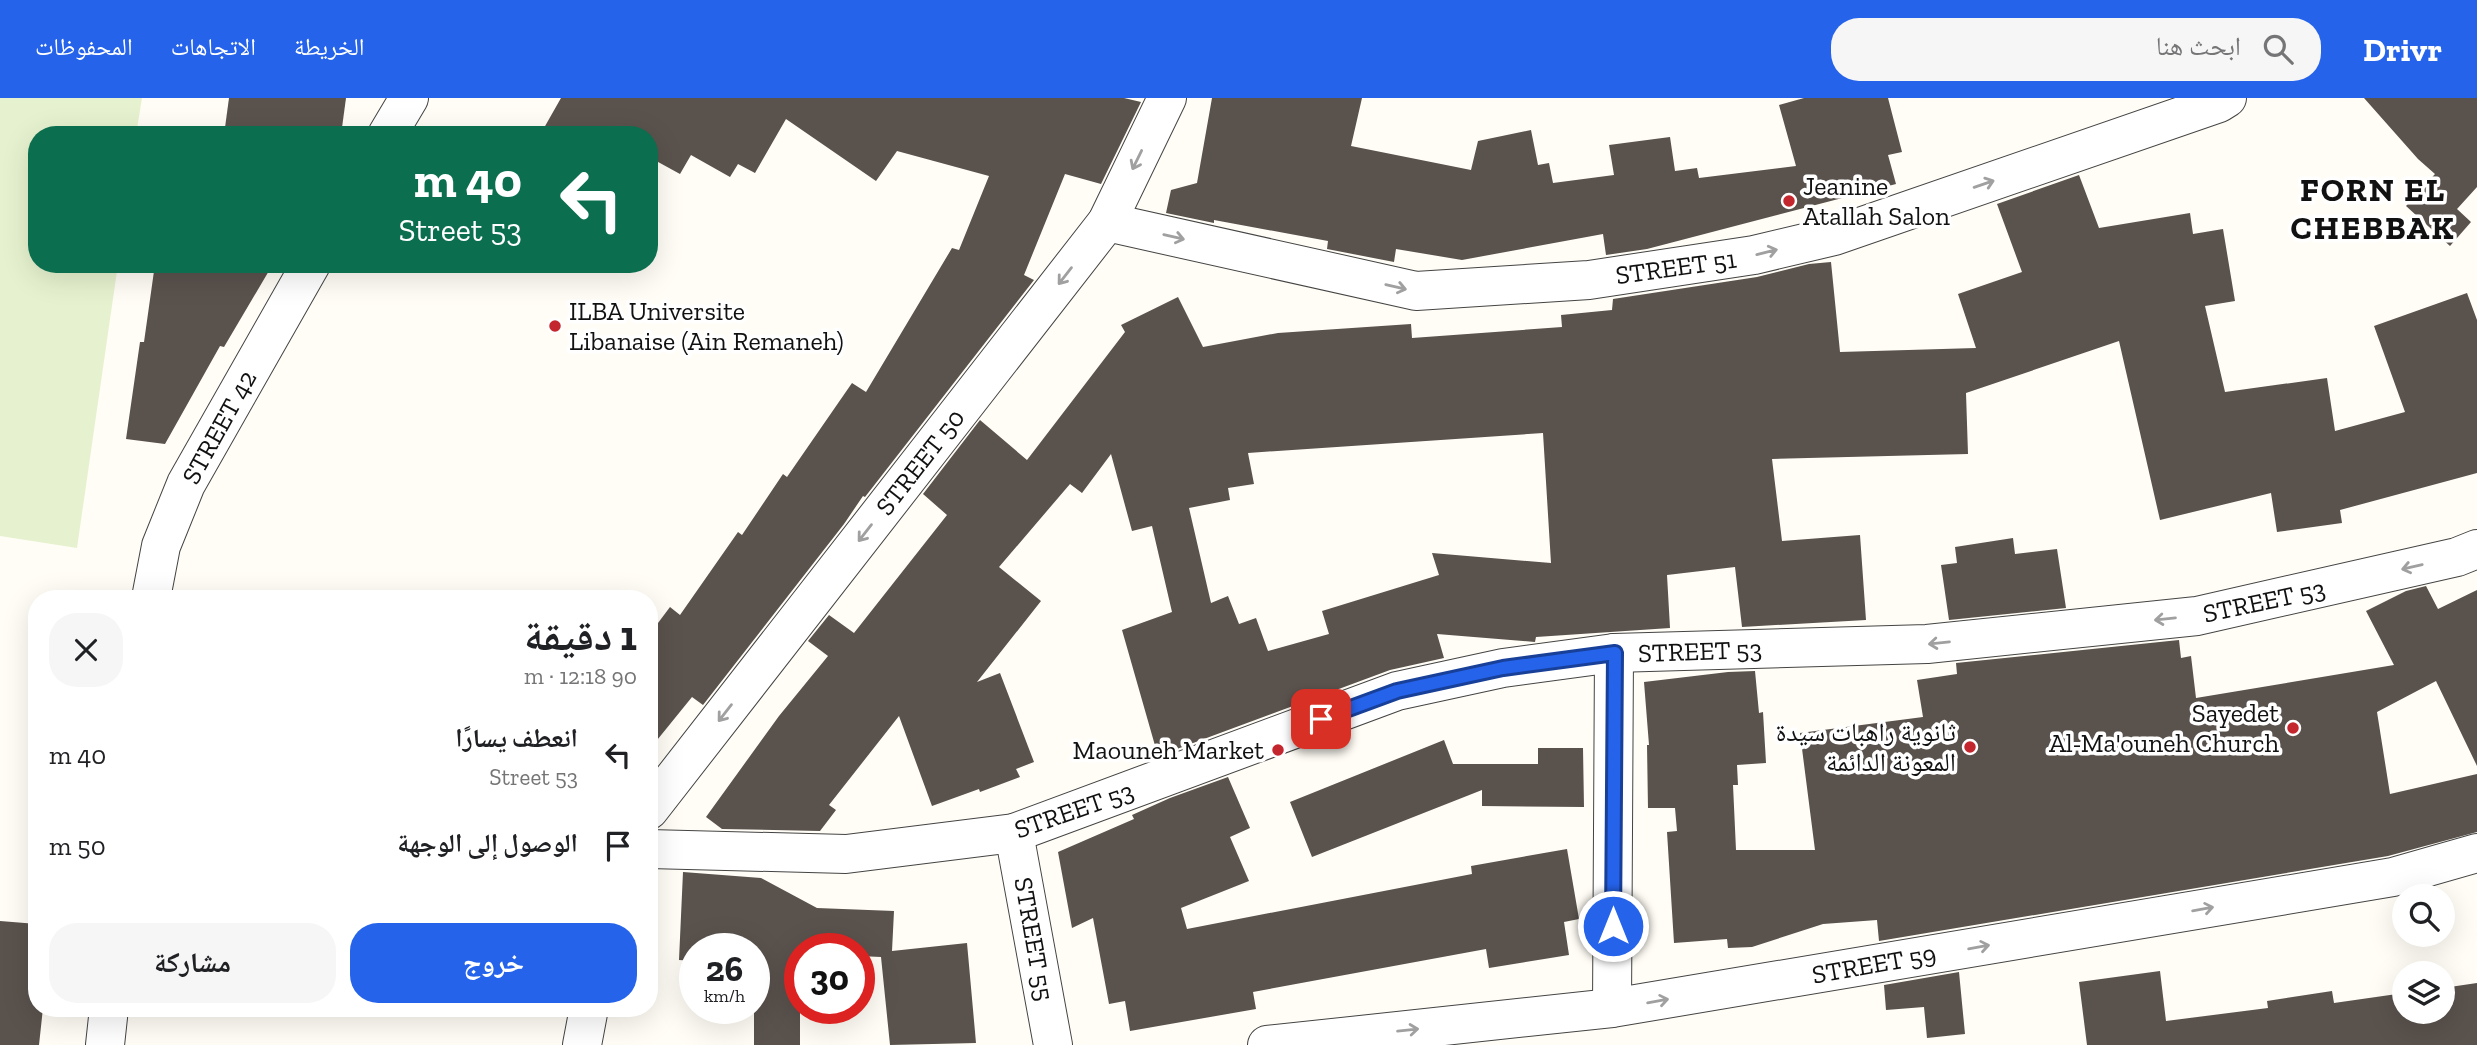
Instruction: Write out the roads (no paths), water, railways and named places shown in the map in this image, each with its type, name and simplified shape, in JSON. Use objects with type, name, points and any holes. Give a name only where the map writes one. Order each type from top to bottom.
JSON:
[{"type":"street","points":[[392,126],[409,98]]},
{"type":"street","name":"STREET 50","points":[[658,798],[1107,222],[1167,98]]},
{"type":"street","name":"STREET 51","points":[[1107,222],[1416,291],[1590,279],[1754,255],[1834,236],[2227,98]]},
{"type":"street","name":"STREET 42","points":[[153,590],[161,547],[186,485],[306,273]]},
{"type":"street","name":"STREET 53","points":[[658,849],[846,854],[1014,833],[1397,691],[1503,668],[1615,653],[1927,644],[2197,616],[2457,557],[2477,548]]},
{"type":"street","points":[[1612,1008],[1615,653]]},
{"type":"street","name":"STREET 55","points":[[1014,833],[1054,1045]]},
{"type":"street","name":"STREET 59","points":[[1267,1045],[1612,1008],[2393,877],[2477,853]]},
{"type":"street","points":[[105,1045],[108,1017]]},
{"type":"street","points":[[582,1045],[587,1017]]},
{"type":"place","name":"Jeanine Atallah Salon","points":[[1789,201]]},
{"type":"place","name":"ILBA Universite Libanaise (Ain Remaneh)","points":[[555,326]]},
{"type":"place","name":"Sayedet Al-Ma'ouneh Church","points":[[2293,728]]},
{"type":"place","name":"ثانوية راهبات سيدة المعونة الدائمة","points":[[1970,747]]},
{"type":"place","name":"Maouneh Market","points":[[1278,750]]},
{"type":"district","name":"FORN EL CHEBBAK","points":[[2373,208]]}]
